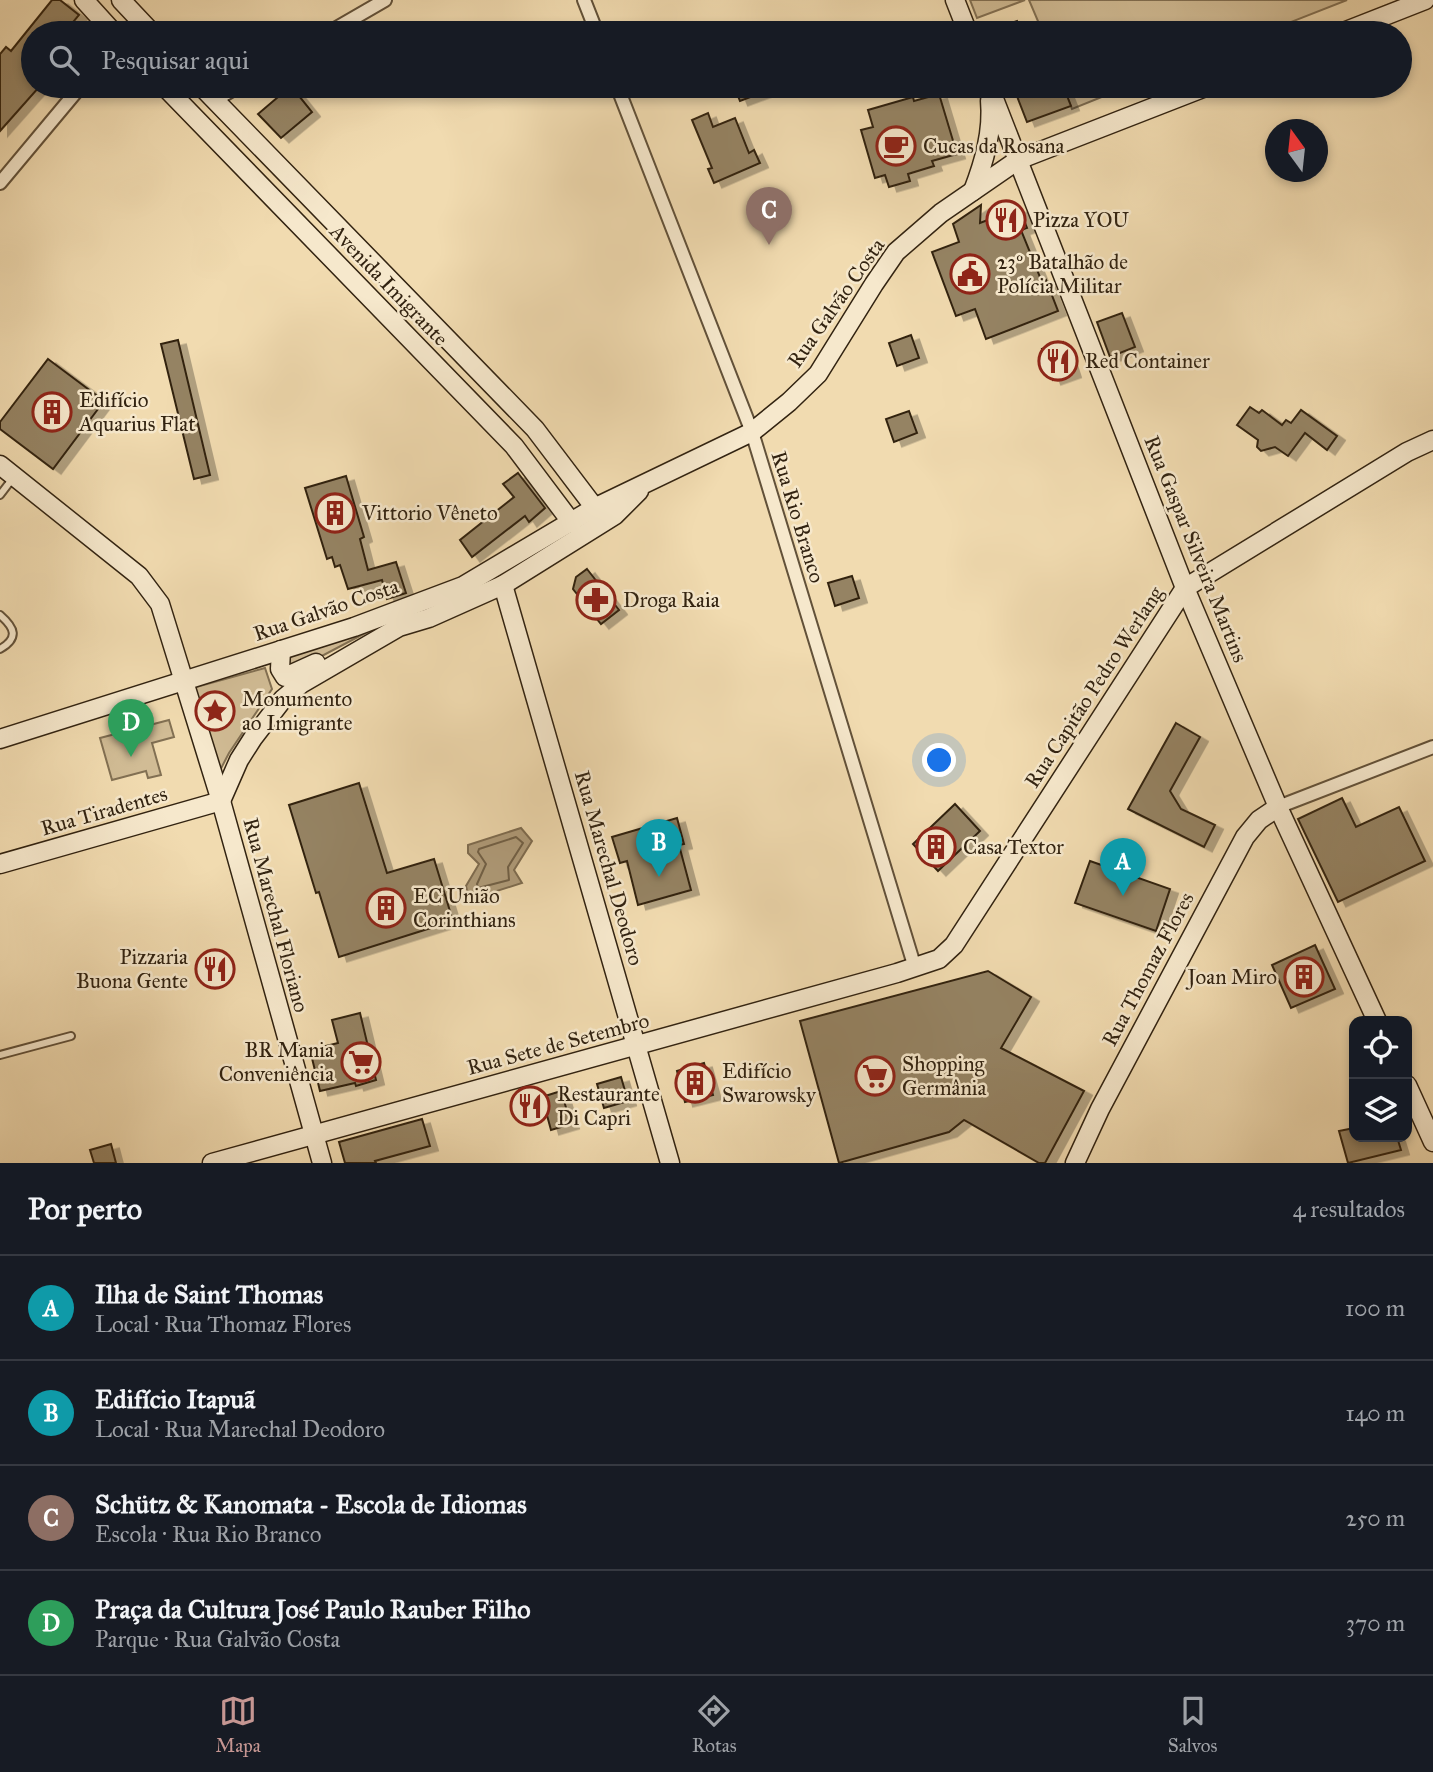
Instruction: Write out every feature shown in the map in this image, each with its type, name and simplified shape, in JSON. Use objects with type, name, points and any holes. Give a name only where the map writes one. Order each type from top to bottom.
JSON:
[{"type":"street","points":[[84,0],[103,21]]},
{"type":"street","points":[[121,0],[139,19]]},
{"type":"street","points":[[349,21],[385,0]]},
{"type":"street","points":[[583,0],[592,21]]},
{"type":"street","points":[[955,0],[963,21]]},
{"type":"street","points":[[1371,21],[1424,0]]},
{"type":"street","points":[[1,178],[70,98]]},
{"type":"street","name":"Avenida Imigrante","points":[[176,98],[514,446],[572,523]]},
{"type":"street","name":"Rua Rio Branco","points":[[622,98],[752,432],[915,968]]},
{"type":"street","name":"Rua Gaspar Silveira Martins","points":[[972,191],[981,170],[989,136],[989,98]]},
{"type":"street","name":"Rua Gaspar Silveira Martins","points":[[994,98],[1185,588],[1278,807],[1375,1016]]},
{"type":"street","name":"Rua Galvão Costa","points":[[221,801],[239,760],[259,729],[283,699],[326,668],[399,627],[429,618],[503,585],[649,481],[752,432],[789,402],[818,374],[873,284],[896,252],[941,213],[1018,160],[1177,98]]},
{"type":"street","name":"Avenida Imigrante","points":[[215,100],[535,429],[598,515]]},
{"type":"street","name":"Rua Capitão Pedro Werlang","points":[[915,968],[939,959],[954,945],[1185,588],[1407,452],[1433,440]]},
{"type":"street","name":"Rua Marechal Floriano","points":[[7,471],[139,576],[160,604],[221,801],[321,1163]]},
{"type":"street","name":"Rua Galvão Costa","points":[[0,739],[354,627],[463,586],[572,523],[598,515]]},
{"type":"street","name":"Rua Marechal Deodoro","points":[[503,585],[670,1163]]},
{"type":"street","points":[[276,652],[282,674],[289,676],[373,635],[399,627]]},
{"type":"street","points":[[276,652],[271,674],[283,699]]},
{"type":"street","points":[[1278,807],[1433,747]]},
{"type":"street","name":"Rua Tiradentes","points":[[0,864],[221,801]]},
{"type":"street","name":"Rua Thomaz Flores","points":[[1075,1163],[1100,1109],[1245,837],[1259,820],[1278,807]]},
{"type":"street","name":"Rua Sete de Setembro","points":[[212,1163],[915,968]]},
{"type":"street","points":[[1412,1095],[1431,1134]]},
{"type":"lane","points":[[0,495],[7,471]]},
{"type":"lane","points":[[0,615],[12,629],[13,637],[9,644],[0,649]]},
{"type":"lane","points":[[0,1055],[71,1036]]},
{"type":"shaded area","points":[[970,0],[1025,0],[977,18]]},
{"type":"shaded area","points":[[1029,0],[1347,0],[1294,21],[1038,21]]},
{"type":"shaded area","points":[[1068,98],[1099,98],[1072,109]]},
{"type":"shaded area","points":[[596,512],[599,516],[493,581],[438,607],[373,629],[301,667],[288,669],[283,659],[455,596]]},
{"type":"shaded area","points":[[265,668],[272,689],[229,753],[215,780],[189,689]]},
{"type":"shaded area","points":[[169,720],[174,737],[152,743],[161,775],[148,778],[146,771],[112,780],[100,738]]},
{"type":"water","points":[[521,828],[532,841],[514,870],[522,883],[478,897],[468,895],[466,886],[479,864],[468,853],[468,845]]},
{"type":"building","points":[[52,0],[60,0],[79,15],[74,21],[35,21]]},
{"type":"building","points":[[21,39],[21,98],[29,98],[0,131],[0,54],[6,47],[11,51]]},
{"type":"building","points":[[277,98],[301,98],[312,112],[281,138],[258,114]]},
{"type":"building","points":[[910,98],[914,101],[940,98],[957,154],[932,161],[934,166],[908,174],[910,181],[889,187],[885,175],[875,178],[861,130],[873,127],[868,110]]},
{"type":"building","points":[[1018,98],[1068,98],[1071,106],[1027,122]]},
{"type":"building","points":[[708,113],[713,127],[735,118],[749,153],[754,150],[760,163],[714,183],[708,169],[712,168],[692,120]]},
{"type":"building","points":[[981,205],[980,223],[1019,208],[1027,228],[1021,230],[1042,282],[1046,280],[1058,311],[986,339],[975,309],[956,316],[932,252],[959,242],[953,224]]},
{"type":"building","points":[[1122,313],[1135,347],[1110,357],[1097,322]]},
{"type":"building","points":[[911,335],[919,358],[897,366],[889,343]]},
{"type":"building","points":[[178,340],[210,475],[194,479],[161,344]]},
{"type":"building","name":"Red Container","points":[[1063,342],[1073,373],[1053,380],[1042,349]]},
{"type":"building","name":"Edifício Aquarius Flat","points":[[48,359],[104,401],[53,469],[0,429],[0,422]]},
{"type":"building","points":[[1250,407],[1259,413],[1262,410],[1282,425],[1286,420],[1291,423],[1301,410],[1337,436],[1327,450],[1305,433],[1288,456],[1275,447],[1261,451],[1257,447],[1258,440],[1237,425]]},
{"type":"building","points":[[909,411],[917,433],[894,442],[886,419]]},
{"type":"building","points":[[518,473],[545,508],[529,522],[525,516],[472,557],[460,540],[514,497],[503,484]]},
{"type":"building","name":"Vittorio Vêneto","points":[[346,476],[364,537],[360,539],[368,570],[396,562],[406,593],[387,599],[382,580],[348,589],[340,565],[335,567],[332,557],[327,559],[305,488]]},
{"type":"building","name":"Droga Raia","points":[[587,569],[619,610],[601,624],[573,589],[576,577]]},
{"type":"building","points":[[852,576],[859,598],[835,606],[828,583]]},
{"type":"building","points":[[1176,723],[1200,737],[1170,791],[1181,809],[1215,825],[1204,847],[1128,809]]},
{"type":"building","points":[[359,783],[387,873],[434,859],[453,921],[339,957],[289,805]]},
{"type":"building","points":[[1342,798],[1356,827],[1399,807],[1425,861],[1338,902],[1298,819]]},
{"type":"building","points":[[955,804],[980,831],[938,871],[913,844]]},
{"type":"building","points":[[677,818],[684,844],[679,845],[691,890],[638,905],[627,861],[620,863],[612,837]]},
{"type":"building","points":[[1090,861],[1170,889],[1156,931],[1075,903]]},
{"type":"building","name":"Joan Miro","points":[[1315,945],[1335,989],[1291,1008],[1272,965]]},
{"type":"building","points":[[988,971],[1031,997],[1001,1048],[1084,1091],[1045,1163],[1039,1163],[964,1120],[949,1132],[839,1163],[800,1021]]},
{"type":"building","points":[[360,1013],[376,1080],[320,1091],[310,1050],[338,1043],[332,1020]]},
{"type":"building","name":"Edifício Swarowsky","points":[[704,1063],[713,1095],[685,1102],[677,1071]]},
{"type":"building","points":[[621,1077],[628,1101],[604,1108],[597,1084]]},
{"type":"building","points":[[561,1091],[571,1124],[551,1130],[542,1097]]},
{"type":"building","points":[[422,1119],[430,1146],[375,1161],[376,1163],[345,1163],[339,1142]]},
{"type":"building","points":[[1349,1129],[1349,1142],[1399,1142],[1401,1150],[1348,1163],[1339,1131]]},
{"type":"building","points":[[111,1144],[116,1163],[94,1163],[90,1150]]},
{"type":"place","name":"Cucas da Rosana","points":[[896,146]]},
{"type":"place","name":"Pizza YOU","points":[[1006,220]]},
{"type":"place","name":"Schütz & Kanomata - Escola de Idiomas","points":[[769,245]]},
{"type":"place","name":"23º Batalhão de Polícia Militar","points":[[970,274]]},
{"type":"place","name":"Red Container","points":[[1058,361]]},
{"type":"place","name":"Edifício Aquarius Flat","points":[[52,412]]},
{"type":"place","name":"Vittorio Vêneto","points":[[335,513]]},
{"type":"place","name":"Droga Raia","points":[[596,600]]},
{"type":"place","name":"Monumento ao Imigrante","points":[[215,711]]},
{"type":"place","name":"Praça da Cultura José Paulo Rauber Filho","points":[[131,757]]},
{"type":"place","name":"Casa Textor","points":[[936,847]]},
{"type":"place","name":"Edifício Itapuã","points":[[659,877]]},
{"type":"place","name":"Ilha de Saint Thomas","points":[[1123,896]]},
{"type":"place","name":"EC União Corinthians","points":[[386,908]]},
{"type":"place","name":"Pizzaria Buona Gente","points":[[215,969]]},
{"type":"place","name":"Joan Miro","points":[[1304,977]]},
{"type":"place","name":"BR Mania Conveniência","points":[[361,1062]]},
{"type":"place","name":"Shopping Germânia","points":[[875,1076]]},
{"type":"place","name":"Edifício Swarowsky","points":[[695,1083]]},
{"type":"place","name":"Restaurante Di Capri","points":[[530,1106]]}]
